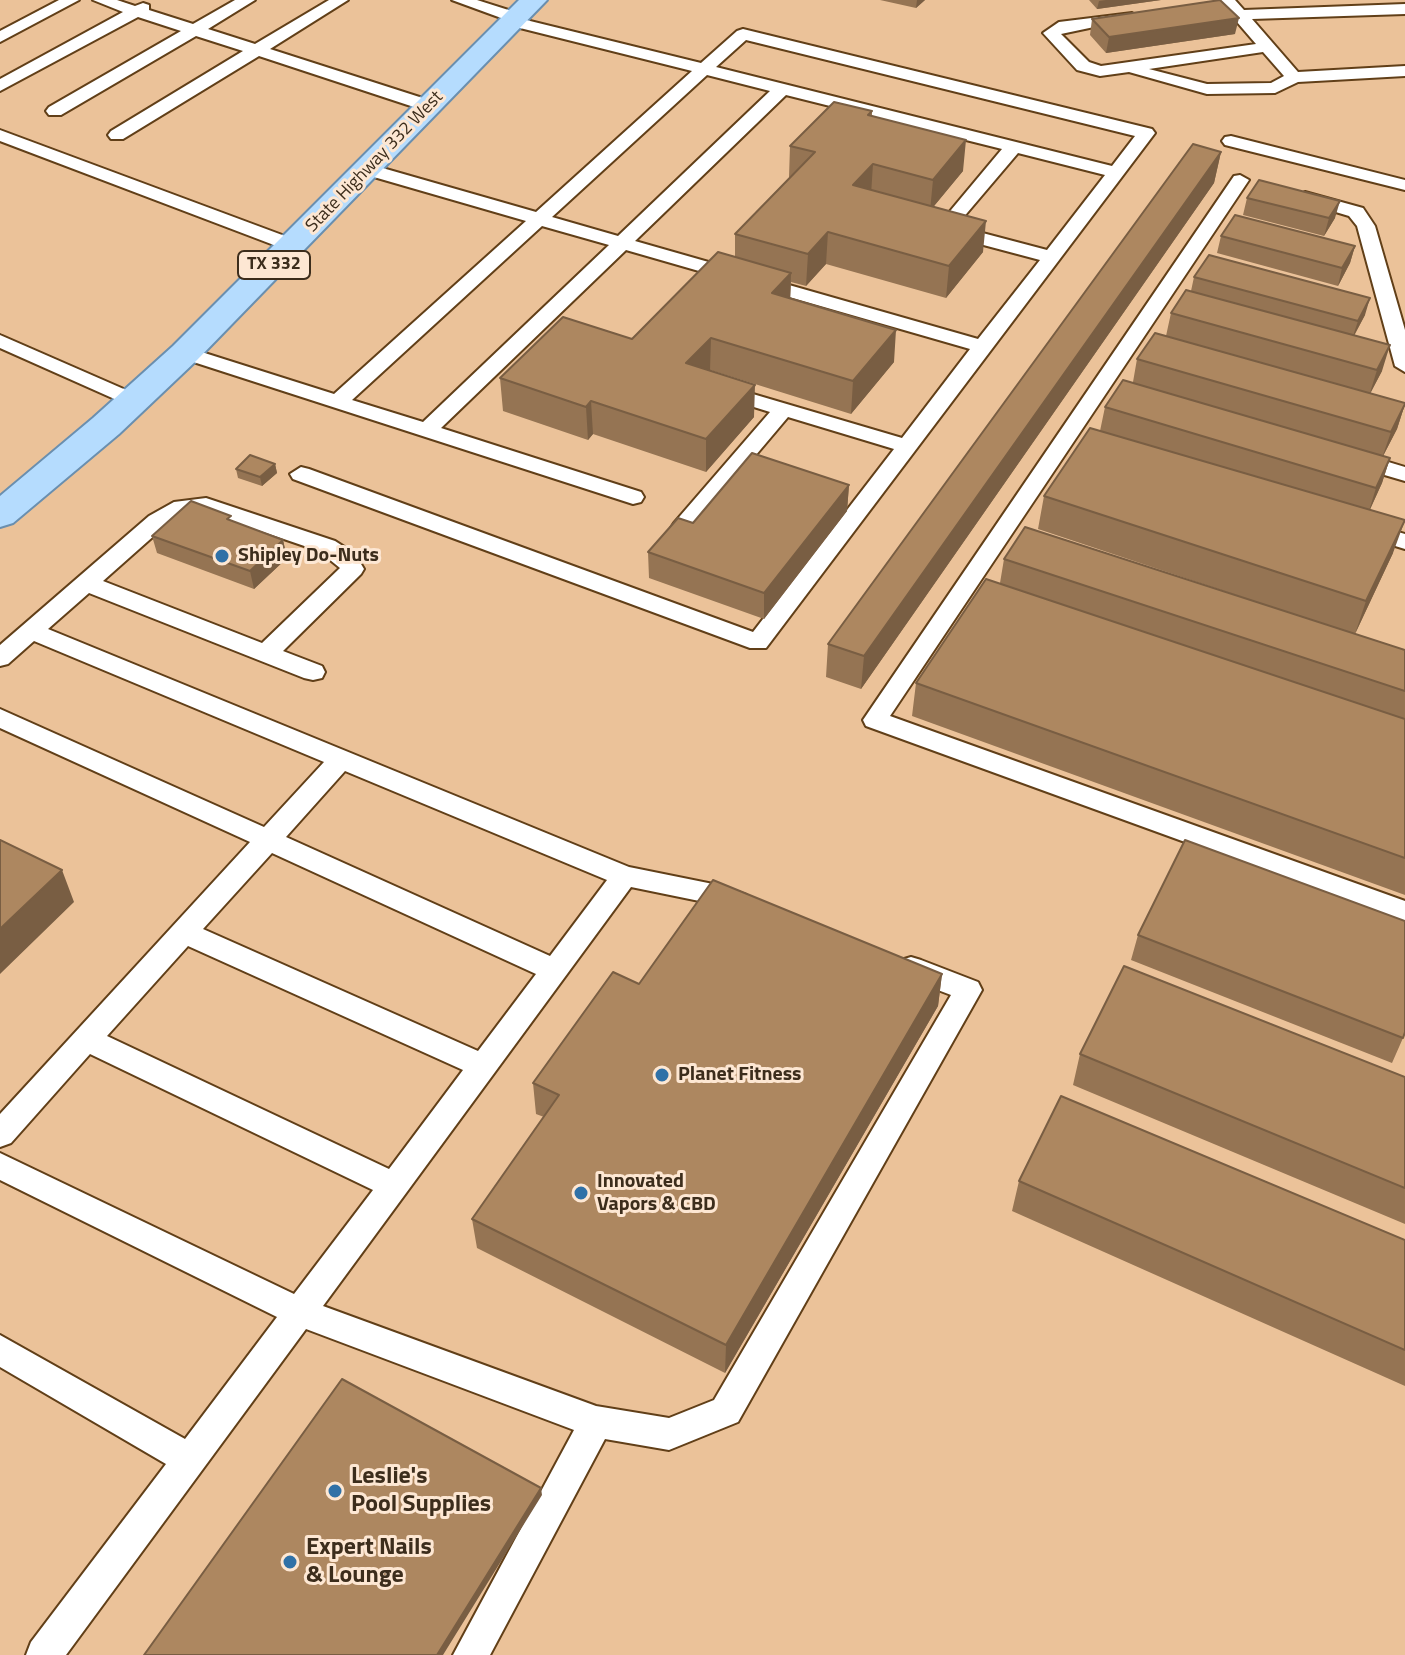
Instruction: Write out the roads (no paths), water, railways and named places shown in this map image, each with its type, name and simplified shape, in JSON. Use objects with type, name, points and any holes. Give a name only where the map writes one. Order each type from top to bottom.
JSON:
[{"type":"main road","name":"State Highway 332 West","points":[[0,515],[135,401],[185,353],[294,246],[520,13]]},
{"type":"lane","points":[[0,37],[71,0]]},
{"type":"lane","points":[[101,0],[429,106]]},
{"type":"lane","points":[[0,86],[157,0]]},
{"type":"lane","points":[[55,111],[247,0]]},
{"type":"lane","points":[[117,135],[340,0]]},
{"type":"lane","points":[[460,0],[520,13],[704,69],[1116,172]]},
{"type":"lane","points":[[1227,6],[1405,9]]},
{"type":"lane","points":[[1227,6],[1294,77]]},
{"type":"lane","points":[[1149,13],[1081,16],[1051,33],[1083,66],[1100,71],[1267,47]]},
{"type":"lane","points":[[301,474],[758,642],[1146,133],[743,34],[338,401]]},
{"type":"lane","points":[[1126,68],[1207,89],[1275,88],[1294,77],[1405,71]]},
{"type":"lane","points":[[427,430],[782,89]]},
{"type":"lane","points":[[0,135],[294,246]]},
{"type":"lane","points":[[1231,141],[1405,185]]},
{"type":"lane","points":[[1014,146],[938,226],[1052,257]]},
{"type":"lane","points":[[366,169],[984,347]]},
{"type":"lane","points":[[1240,180],[1223,218],[1196,259],[1107,389],[1066,437],[875,720],[1405,912]]},
{"type":"lane","points":[[1282,191],[1356,212],[1366,226],[1376,259],[1382,306],[1405,365]]},
{"type":"lane","points":[[1347,251],[1376,259]]},
{"type":"lane","points":[[0,341],[135,401]]},
{"type":"lane","points":[[185,353],[633,497]]},
{"type":"lane","points":[[1374,355],[1405,365]]},
{"type":"lane","points":[[718,390],[907,446]]},
{"type":"lane","points":[[682,528],[784,409]]},
{"type":"lane","points":[[1066,437],[1095,446]]},
{"type":"lane","points":[[1329,452],[1405,474]]},
{"type":"lane","points":[[0,658],[157,521],[182,507],[206,505],[327,546],[344,557],[353,569],[266,653]]},
{"type":"lane","points":[[1344,523],[1405,542]]},
{"type":"lane","points":[[1004,529],[1034,539]]},
{"type":"lane","points":[[87,583],[313,672]]},
{"type":"lane","points":[[966,586],[995,596]]},
{"type":"lane","points":[[31,631],[625,876],[718,895],[762,912]]},
{"type":"lane","points":[[0,718],[555,970]]},
{"type":"lane","points":[[0,1134],[341,759]]},
{"type":"lane","points":[[44,1655],[625,876]]},
{"type":"lane","points":[[183,932],[483,1066]]},
{"type":"lane","points":[[0,1166],[298,1312],[596,1422],[669,1434],[726,1411],[968,990],[880,956]]},
{"type":"lane","points":[[86,1039],[393,1185]]},
{"type":"lane","points":[[0,1350],[190,1460]]},
{"type":"lane","points":[[471,1655],[596,1422]]},
{"type":"place","name":"Shipley Do-Nuts","points":[[222,556]]},
{"type":"place","name":"Planet Fitness","points":[[662,1075]]},
{"type":"place","name":"Innovated Vapors & CBD","points":[[581,1193]]},
{"type":"place","name":"Leslie's Pool Supplies","points":[[335,1491]]},
{"type":"place","name":"Expert Nails & Lounge","points":[[290,1562]]}]
